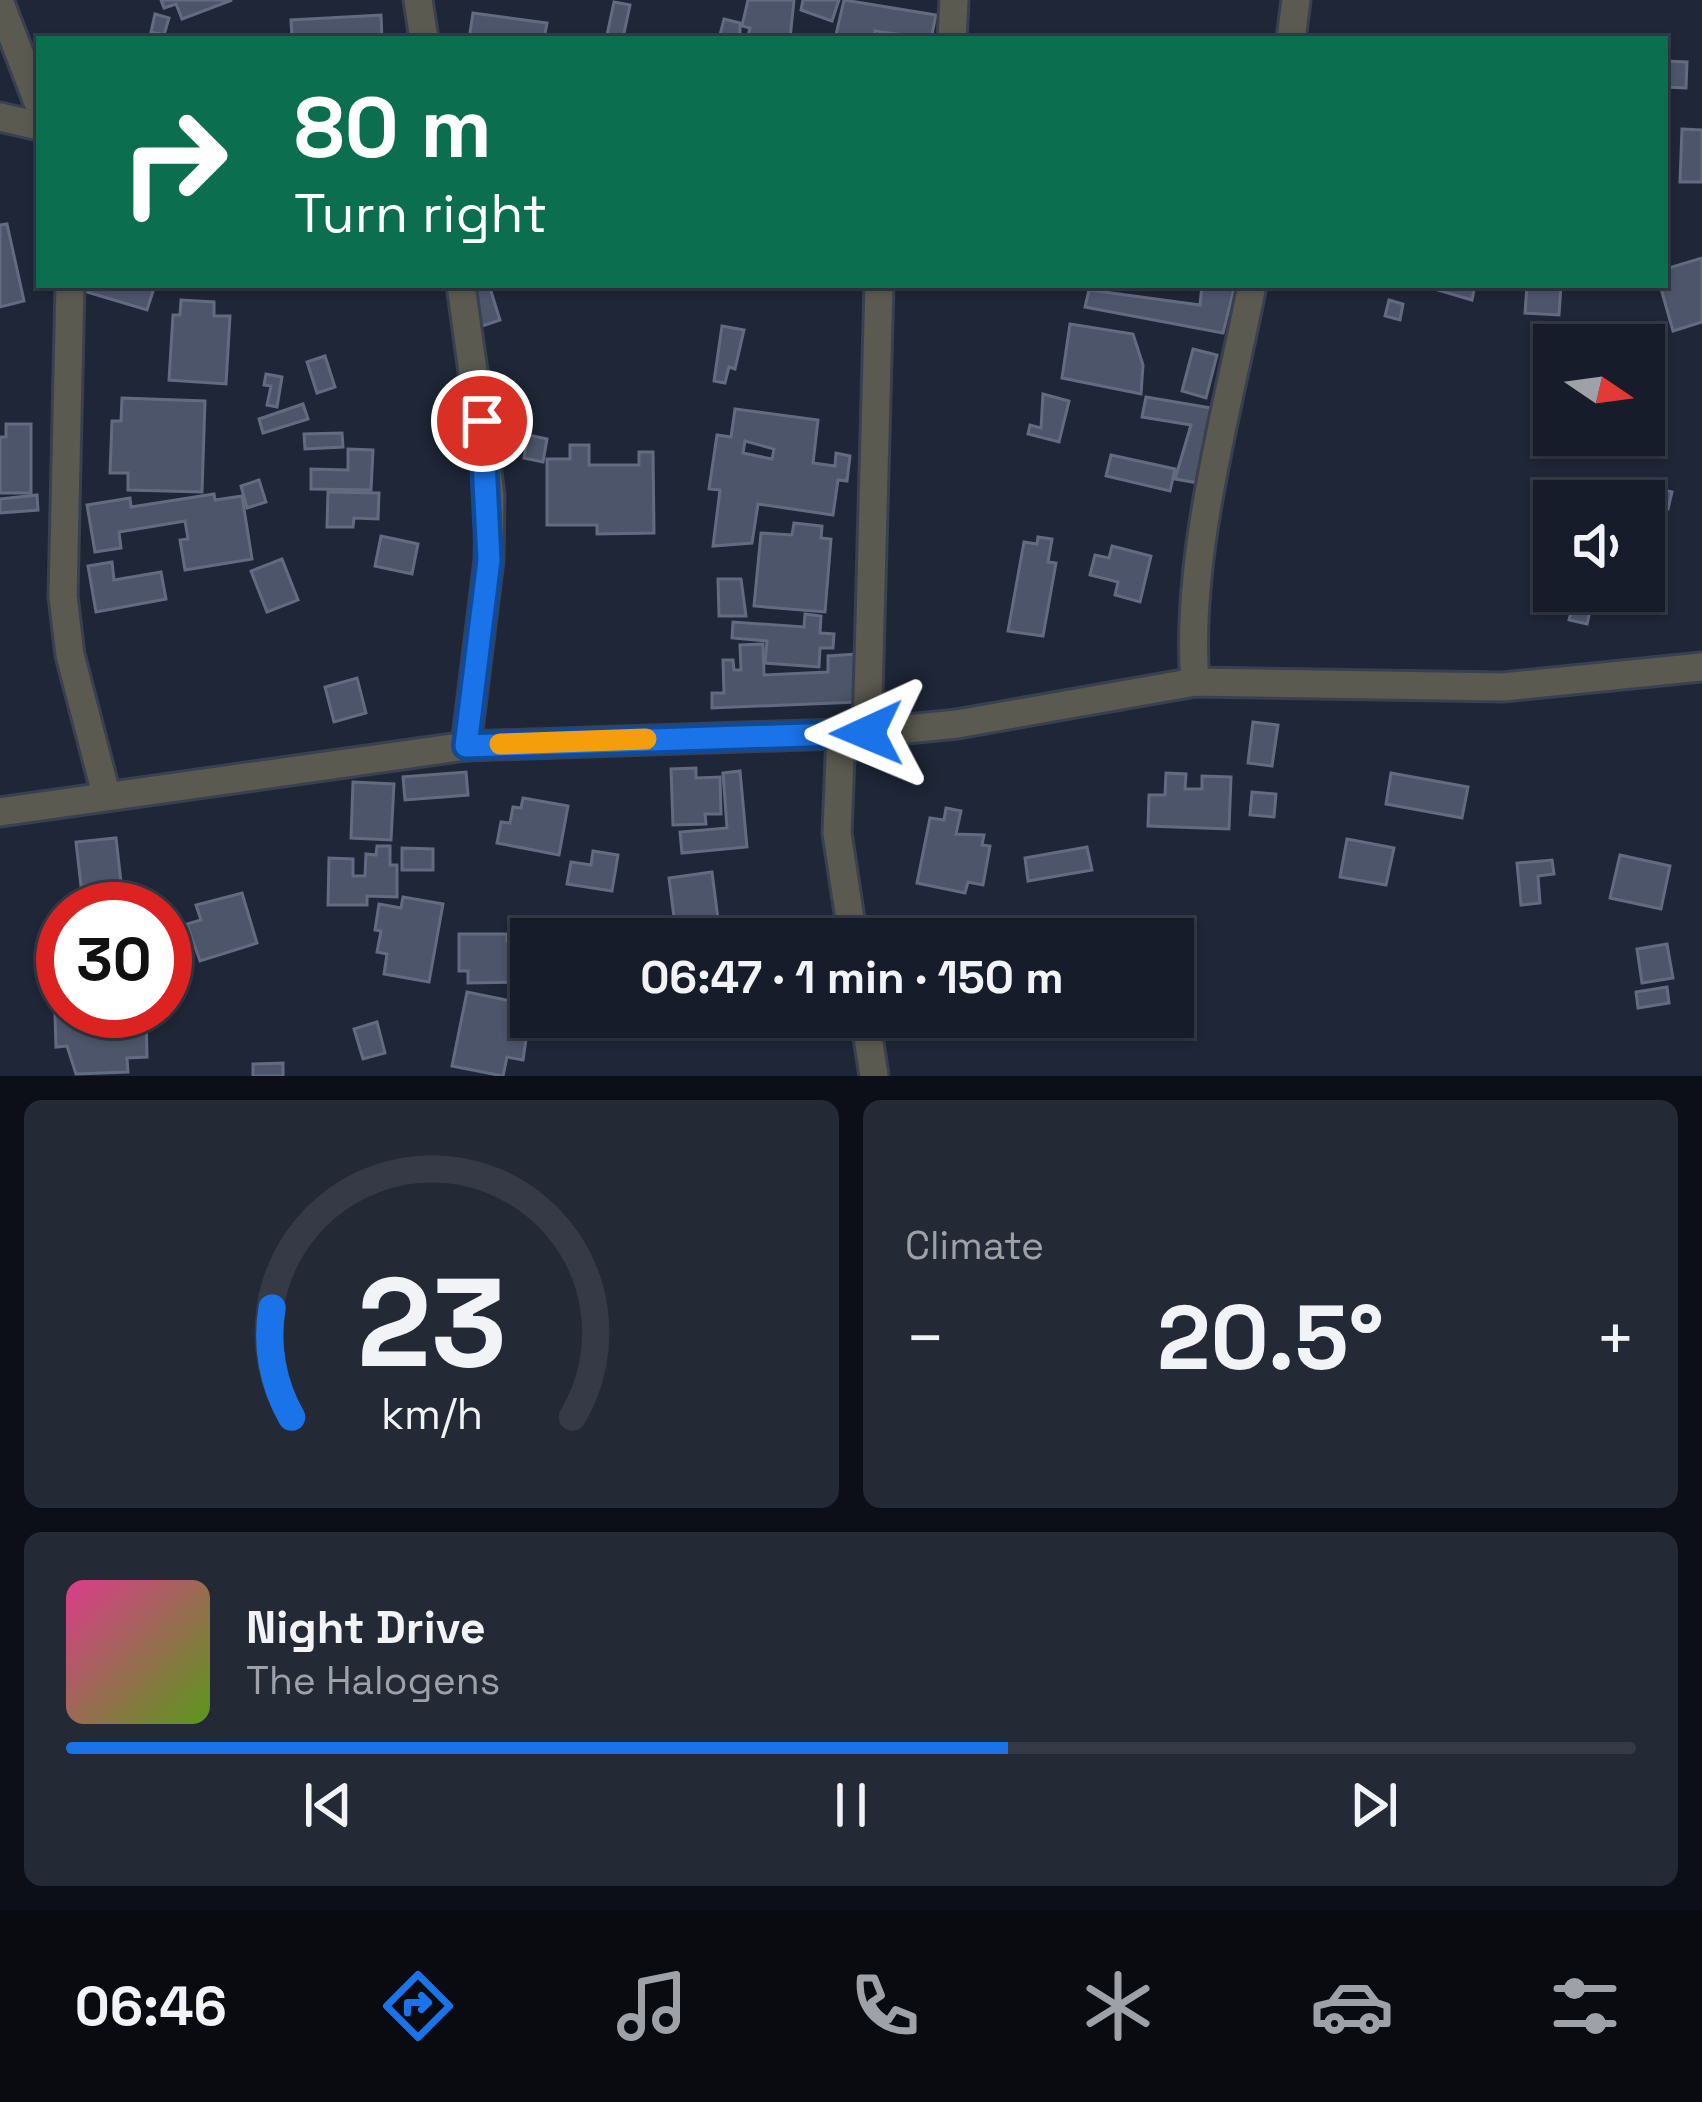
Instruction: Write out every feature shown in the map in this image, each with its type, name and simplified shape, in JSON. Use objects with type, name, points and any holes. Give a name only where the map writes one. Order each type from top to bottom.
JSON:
[{"type":"street","points":[[418,0],[424,36]]},
{"type":"street","points":[[952,36],[954,0]]},
{"type":"street","points":[[1291,36],[1296,0]]},
{"type":"street","points":[[0,3],[36,97]]},
{"type":"street","points":[[0,118],[36,125]]},
{"type":"street","points":[[70,288],[63,596],[70,655],[106,794]]},
{"type":"street","points":[[461,288],[490,495],[489,560],[466,746]]},
{"type":"street","points":[[850,918],[837,833],[854,733],[879,288]]},
{"type":"street","points":[[1196,682],[1192,640],[1208,520],[1251,288]]},
{"type":"street","points":[[0,812],[466,746],[854,733],[957,724],[1196,682],[1503,687],[1702,667]]},
{"type":"street","points":[[868,1038],[874,1076]]},
{"type":"building","points":[[161,0],[232,0],[182,19],[176,4],[164,8]]},
{"type":"building","points":[[748,0],[794,0],[790,36],[748,36],[750,28],[742,26]]},
{"type":"building","points":[[803,0],[839,0],[832,21],[801,10]]},
{"type":"building","points":[[844,0],[936,15],[932,36],[875,31],[874,36],[836,36]]},
{"type":"building","points":[[614,2],[630,5],[623,36],[607,35]]},
{"type":"building","points":[[473,13],[547,23],[545,36],[469,36]]},
{"type":"building","points":[[155,14],[169,18],[164,35],[151,32]]},
{"type":"building","points":[[381,15],[382,36],[292,36],[291,20]]},
{"type":"building","points":[[724,19],[740,23],[740,36],[720,36]]},
{"type":"building","points":[[1668,61],[1687,62],[1686,88],[1668,87]]},
{"type":"building","points":[[1682,129],[1702,130],[1702,182],[1680,182]]},
{"type":"building","points":[[7,224],[24,301],[0,307],[0,225]]},
{"type":"building","points":[[1702,258],[1702,322],[1673,331],[1661,288],[1668,288],[1668,268]]},
{"type":"building","points":[[80,288],[154,288],[147,310]]},
{"type":"building","points":[[471,288],[490,288],[500,320],[482,326]]},
{"type":"building","points":[[1202,288],[1234,288],[1223,333],[1085,307],[1089,290],[1200,305]]},
{"type":"building","points":[[1431,288],[1474,288],[1472,300]]},
{"type":"building","points":[[1527,288],[1561,288],[1559,315],[1525,313]]},
{"type":"building","points":[[181,300],[214,302],[214,316],[230,316],[226,384],[169,380],[173,315],[180,315]]},
{"type":"building","points":[[1389,300],[1403,304],[1400,320],[1385,316]]},
{"type":"building","points":[[1070,324],[1133,334],[1143,365],[1141,394],[1062,378]]},
{"type":"building","points":[[722,326],[744,330],[735,369],[729,367],[725,383],[714,381]]},
{"type":"building","points":[[1193,349],[1217,355],[1206,398],[1182,391]]},
{"type":"building","points":[[325,356],[335,387],[317,393],[307,362]]},
{"type":"building","points":[[266,374],[282,377],[277,407],[267,405],[271,386],[264,385]]},
{"type":"building","points":[[1043,394],[1069,401],[1059,442],[1028,434],[1030,425],[1041,428]]},
{"type":"building","points":[[1146,397],[1217,409],[1204,484],[1175,479],[1191,425],[1142,417]]},
{"type":"building","points":[[122,398],[205,401],[202,492],[128,490],[128,473],[110,473],[112,421],[121,421]]},
{"type":"building","points":[[303,404],[308,419],[263,433],[259,419]]},
{"type":"building","points":[[735,409],[818,420],[813,463],[835,466],[836,453],[850,456],[847,481],[838,480],[833,515],[758,504],[752,543],[713,546],[720,490],[709,489],[717,435],[731,437]],"holes":[[[745,441],[774,449],[772,459],[743,453]]]},
{"type":"building","points":[[6,424],[31,424],[31,493],[0,493],[0,437],[6,437]]},
{"type":"building","points":[[342,433],[343,447],[305,449],[304,434]]},
{"type":"building","points":[[528,435],[547,439],[543,462],[524,458]]},
{"type":"building","points":[[570,445],[589,445],[589,465],[639,465],[639,452],[653,452],[654,533],[597,534],[597,525],[547,525],[547,459],[570,459]]},
{"type":"building","points":[[348,449],[373,450],[371,490],[311,489],[311,469],[348,470]]},
{"type":"building","points":[[1111,455],[1175,469],[1170,491],[1106,476]]},
{"type":"building","points":[[259,480],[266,502],[247,508],[241,486]]},
{"type":"building","points":[[328,492],[379,493],[378,519],[354,518],[353,527],[327,527]]},
{"type":"building","points":[[214,494],[215,500],[242,496],[252,559],[185,570],[180,540],[188,539],[185,521],[119,532],[121,548],[95,552],[87,505],[130,498],[131,507]]},
{"type":"building","points":[[37,495],[38,510],[0,513],[0,499]]},
{"type":"building","points":[[794,523],[822,526],[821,538],[831,539],[825,612],[754,606],[761,533],[792,535]]},
{"type":"building","points":[[381,536],[418,544],[412,574],[375,566]]},
{"type":"building","points":[[1038,537],[1052,539],[1048,562],[1056,563],[1043,636],[1008,631],[1024,542],[1037,544]]},
{"type":"building","points":[[1112,546],[1151,556],[1140,602],[1115,595],[1118,582],[1090,575],[1095,555],[1109,558]]},
{"type":"building","points":[[282,559],[298,600],[267,612],[251,571]]},
{"type":"building","points":[[112,562],[114,580],[161,572],[166,599],[96,612],[88,566]]},
{"type":"building","points":[[718,579],[741,579],[746,616],[719,616]]},
{"type":"building","points":[[1571,612],[1590,612],[1587,624],[1569,620]]},
{"type":"building","points":[[805,614],[821,616],[820,633],[834,634],[833,648],[820,648],[819,667],[765,663],[767,641],[732,638],[733,622],[804,627]]},
{"type":"building","points":[[763,644],[764,675],[828,672],[828,656],[856,654],[858,702],[712,708],[712,693],[724,693],[723,660],[733,660],[734,670],[741,670],[740,645]]},
{"type":"building","points":[[357,678],[366,713],[334,722],[325,687]]},
{"type":"building","points":[[1253,722],[1278,725],[1272,766],[1248,763]]},
{"type":"building","points":[[696,768],[696,778],[720,777],[721,814],[705,814],[706,824],[673,825],[671,769]]},
{"type":"building","points":[[740,771],[747,847],[682,853],[680,832],[727,828],[723,773]]},
{"type":"building","points":[[466,772],[468,795],[405,800],[403,777]]},
{"type":"building","points":[[1166,773],[1186,774],[1185,789],[1202,789],[1202,776],[1231,777],[1229,829],[1148,826],[1149,795],[1165,795]]},
{"type":"building","points":[[1391,773],[1468,787],[1462,818],[1386,804]]},
{"type":"building","points":[[353,782],[394,784],[391,840],[351,838]]},
{"type":"building","points":[[1252,792],[1276,794],[1274,817],[1250,815]]},
{"type":"building","points":[[523,798],[568,806],[559,855],[497,843],[501,822],[510,823],[513,807],[521,808]]},
{"type":"building","points":[[946,808],[961,811],[956,834],[984,835],[982,845],[990,846],[983,885],[968,882],[965,893],[917,883],[930,818],[944,820]]},
{"type":"building","points":[[116,838],[121,882],[81,882],[76,842]]},
{"type":"building","points":[[1347,839],[1394,848],[1386,885],[1340,877]]},
{"type":"building","points":[[377,846],[390,846],[390,865],[397,865],[397,897],[367,896],[367,905],[328,905],[329,858],[353,859],[353,876],[365,876],[366,854],[376,855]]},
{"type":"building","points":[[1087,847],[1092,870],[1028,881],[1025,858]]},
{"type":"building","points":[[402,848],[433,849],[433,870],[402,870]]},
{"type":"building","points":[[593,851],[618,855],[612,891],[567,884],[571,862],[591,865]]},
{"type":"building","points":[[1620,855],[1670,866],[1661,909],[1610,898]]},
{"type":"building","points":[[1552,860],[1554,874],[1538,876],[1540,903],[1521,905],[1517,863]]},
{"type":"building","points":[[712,872],[718,918],[674,918],[669,878]]},
{"type":"building","points":[[242,893],[257,943],[200,961],[192,938],[192,923],[201,920],[196,905]]},
{"type":"building","points":[[403,897],[443,904],[429,982],[384,974],[387,954],[377,952],[379,904],[401,908]]},
{"type":"building","points":[[459,934],[507,934],[510,982],[468,983],[468,971],[459,971]]},
{"type":"building","points":[[1667,944],[1673,978],[1642,983],[1637,949]]},
{"type":"building","points":[[1667,987],[1669,1003],[1638,1008],[1636,992]]},
{"type":"building","points":[[467,992],[510,1001],[510,1038],[526,1038],[523,1060],[507,1057],[503,1076],[452,1066]]},
{"type":"building","points":[[377,1022],[385,1053],[363,1059],[354,1029]]},
{"type":"building","points":[[56,1038],[147,1038],[147,1057],[127,1058],[128,1072],[76,1074],[67,1046],[56,1047]]},
{"type":"building","points":[[283,1063],[283,1076],[253,1076],[253,1064]]},
{"type":"slow traffic","points":[[500,744],[646,739]]},
{"type":"route","points":[[482,421],[490,495],[489,560],[466,746],[867,733]]}]
